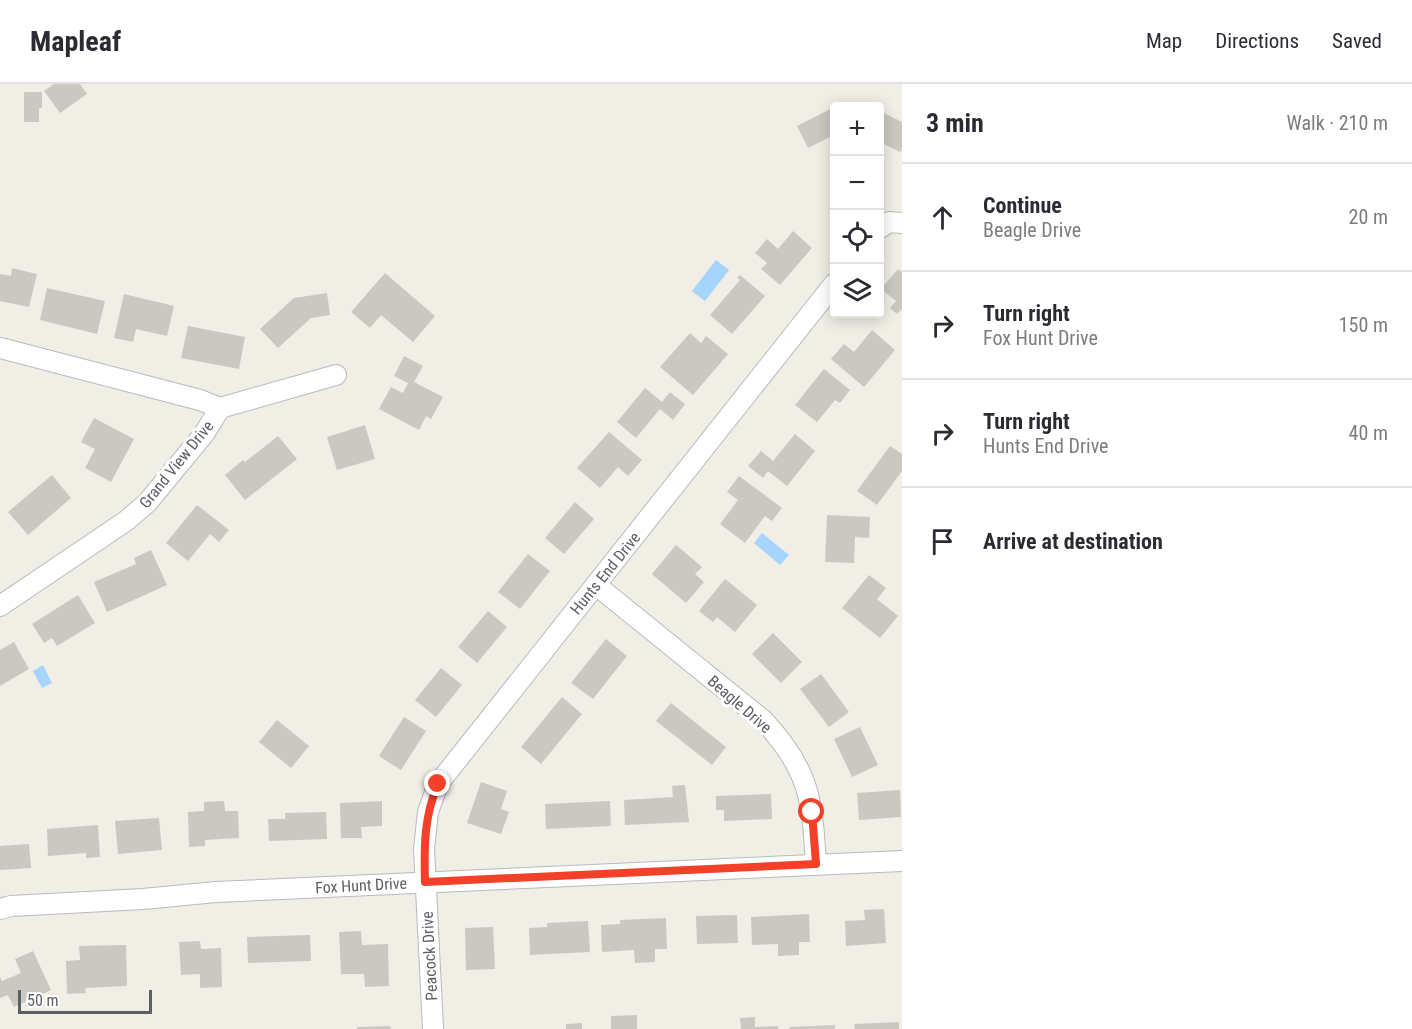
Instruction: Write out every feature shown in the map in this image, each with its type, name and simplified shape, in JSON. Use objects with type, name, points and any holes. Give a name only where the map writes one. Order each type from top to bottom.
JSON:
[{"type":"street","name":"Hunts End Drive","points":[[425,882],[425,834],[428,812],[438,784],[830,289]]},
{"type":"street","name":"Grand View Drive","points":[[0,348],[200,400],[220,408],[204,434],[147,503],[126,521],[0,606]]},
{"type":"street","points":[[220,408],[336,375]]},
{"type":"street","name":"Beagle Drive","points":[[596,585],[762,720],[779,737],[801,772],[808,792],[816,864]]},
{"type":"street","name":"Fox Hunt Drive","points":[[0,909],[10,906],[143,899],[216,892],[902,861]]},
{"type":"street","name":"Peacock Drive","points":[[425,882],[433,1029]]},
{"type":"water","points":[[716,260],[729,270],[705,301],[692,291]]},
{"type":"water","points":[[762,533],[789,555],[780,565],[754,543]]},
{"type":"water","points":[[43,665],[52,683],[42,688],[33,671]]},
{"type":"building","points":[[54,84],[80,84],[87,94],[60,113],[44,91]]},
{"type":"building","points":[[24,92],[42,92],[39,122],[24,122]]},
{"type":"building","points":[[830,109],[830,137],[808,148],[797,126]]},
{"type":"building","points":[[884,113],[902,122],[900,152],[884,144]]},
{"type":"building","points":[[793,231],[812,248],[780,285],[761,269],[767,263],[755,253],[767,239],[778,249]]},
{"type":"building","points":[[12,268],[37,274],[29,307],[0,301],[0,274],[11,276]]},
{"type":"building","points":[[898,269],[902,272],[902,309],[897,314],[890,308],[896,301],[884,291],[884,285]]},
{"type":"building","points":[[385,273],[435,316],[413,342],[381,315],[370,328],[351,312]]},
{"type":"building","points":[[740,275],[765,296],[732,334],[710,315],[740,280],[737,278]]},
{"type":"building","points":[[47,288],[105,301],[97,334],[40,320]]},
{"type":"building","points":[[327,293],[330,315],[311,318],[278,348],[260,329],[294,298]]},
{"type":"building","points":[[124,294],[174,306],[167,336],[136,329],[133,342],[114,338]]},
{"type":"building","points":[[188,326],[245,337],[239,369],[181,358]]},
{"type":"building","points":[[872,330],[895,350],[864,387],[831,359],[844,344],[854,352]]},
{"type":"building","points":[[690,333],[701,343],[706,336],[728,354],[693,395],[660,367]]},
{"type":"building","points":[[404,356],[423,366],[414,382],[443,397],[431,419],[426,416],[419,430],[379,409],[391,387],[403,393],[408,383],[394,376]]},
{"type":"building","points":[[824,369],[850,390],[840,403],[835,400],[817,422],[795,405]]},
{"type":"building","points":[[645,388],[662,402],[670,392],[685,404],[673,420],[660,409],[636,438],[617,422]]},
{"type":"building","points":[[94,418],[134,439],[111,482],[85,468],[95,449],[81,442]]},
{"type":"building","points":[[365,425],[375,459],[337,470],[327,437]]},
{"type":"building","points":[[609,432],[642,460],[628,476],[618,467],[600,488],[577,468]]},
{"type":"building","points":[[795,434],[815,451],[787,486],[768,471],[763,478],[748,466],[761,451],[773,461]]},
{"type":"building","points":[[278,436],[297,459],[245,500],[225,475]]},
{"type":"building","points":[[890,446],[902,454],[902,471],[877,505],[857,491]]},
{"type":"building","points":[[52,475],[71,498],[28,535],[8,512]]},
{"type":"building","points":[[739,476],[782,508],[772,521],[765,516],[745,543],[720,524],[738,500],[727,492]]},
{"type":"building","points":[[575,502],[594,519],[564,554],[545,538]]},
{"type":"building","points":[[197,505],[229,530],[219,542],[210,534],[188,561],[166,543]]},
{"type":"building","points":[[827,515],[870,517],[869,538],[855,537],[854,563],[825,562]]},
{"type":"building","points":[[676,545],[702,567],[695,574],[704,582],[686,603],[652,574]]},
{"type":"building","points":[[151,550],[167,585],[107,612],[94,582],[136,564],[134,558]]},
{"type":"building","points":[[528,554],[550,571],[520,609],[498,592]]},
{"type":"building","points":[[869,575],[886,588],[877,599],[898,616],[880,638],[842,608]]},
{"type":"building","points":[[725,579],[757,605],[735,632],[717,617],[713,622],[699,611]]},
{"type":"building","points":[[78,595],[95,623],[57,646],[52,638],[44,643],[32,624]]},
{"type":"building","points":[[488,611],[507,627],[477,663],[458,647]]},
{"type":"building","points":[[773,633],[802,662],[781,683],[752,654]]},
{"type":"building","points":[[606,639],[627,656],[593,699],[571,683]]},
{"type":"building","points":[[14,642],[29,669],[0,686],[0,650]]},
{"type":"building","points":[[441,668],[462,685],[436,717],[415,700]]},
{"type":"building","points":[[821,674],[849,712],[829,727],[800,689]]},
{"type":"building","points":[[562,697],[582,714],[541,764],[521,747]]},
{"type":"building","points":[[671,703],[726,747],[712,765],[656,721]]},
{"type":"building","points":[[404,717],[426,731],[401,770],[379,756]]},
{"type":"building","points":[[277,720],[309,746],[291,768],[259,742]]},
{"type":"building","points":[[860,727],[878,765],[852,777],[834,739]]},
{"type":"building","points":[[481,782],[507,791],[501,809],[509,812],[501,834],[467,823]]},
{"type":"building","points":[[685,785],[689,822],[625,825],[624,800],[673,797],[672,786]]},
{"type":"building","points":[[900,790],[901,817],[859,820],[857,793]]},
{"type":"building","points":[[771,794],[772,819],[724,821],[724,810],[716,810],[716,796]]},
{"type":"building","points":[[224,801],[225,811],[238,811],[239,838],[205,840],[205,846],[189,847],[188,812],[204,811],[204,802]]},
{"type":"building","points":[[382,801],[382,826],[361,827],[362,838],[341,838],[340,803]]},
{"type":"building","points":[[610,801],[611,826],[546,829],[545,804]]},
{"type":"building","points":[[326,812],[327,839],[269,841],[268,819],[285,819],[285,813]]},
{"type":"building","points":[[159,818],[162,850],[118,854],[115,821]]},
{"type":"building","points":[[98,825],[100,857],[86,858],[86,853],[48,856],[47,829]]},
{"type":"building","points":[[29,844],[31,868],[0,870],[0,846]]},
{"type":"building","points":[[884,909],[886,943],[846,946],[845,921],[865,920],[864,910]]},
{"type":"building","points":[[809,914],[810,942],[799,942],[799,955],[778,956],[778,944],[752,945],[751,917]]},
{"type":"building","points":[[737,915],[738,943],[697,944],[696,916]]},
{"type":"building","points":[[666,918],[667,949],[655,949],[655,962],[635,963],[634,950],[602,952],[601,925],[620,924],[620,920]]},
{"type":"building","points":[[588,921],[590,952],[530,955],[529,928],[547,927],[547,923]]},
{"type":"building","points":[[493,927],[495,969],[466,970],[465,928]]},
{"type":"building","points":[[361,931],[362,945],[388,944],[389,986],[365,987],[364,974],[341,974],[339,932]]},
{"type":"building","points":[[310,935],[311,961],[248,963],[247,937]]},
{"type":"building","points":[[200,941],[201,949],[221,948],[222,987],[200,988],[200,974],[181,975],[179,942]]},
{"type":"building","points":[[126,945],[127,986],[85,988],[86,993],[67,994],[66,961],[80,960],[79,946]]},
{"type":"building","points":[[33,951],[51,990],[14,1007],[8,995],[0,998],[0,977],[2,981],[21,973],[15,959]]},
{"type":"building","points":[[637,1015],[637,1029],[611,1029],[611,1016]]},
{"type":"building","points":[[755,1017],[755,1027],[778,1026],[778,1029],[741,1029],[740,1018]]},
{"type":"building","points":[[899,1022],[899,1029],[855,1029],[854,1024]]},
{"type":"building","points":[[582,1023],[582,1029],[566,1029],[566,1024]]},
{"type":"building","points":[[835,1025],[835,1029],[790,1029],[790,1027]]},
{"type":"building","points":[[390,1026],[391,1029],[357,1029],[357,1027]]},
{"type":"route","points":[[438,784],[431,800],[425,834],[425,882],[816,864],[812,812]]}]
